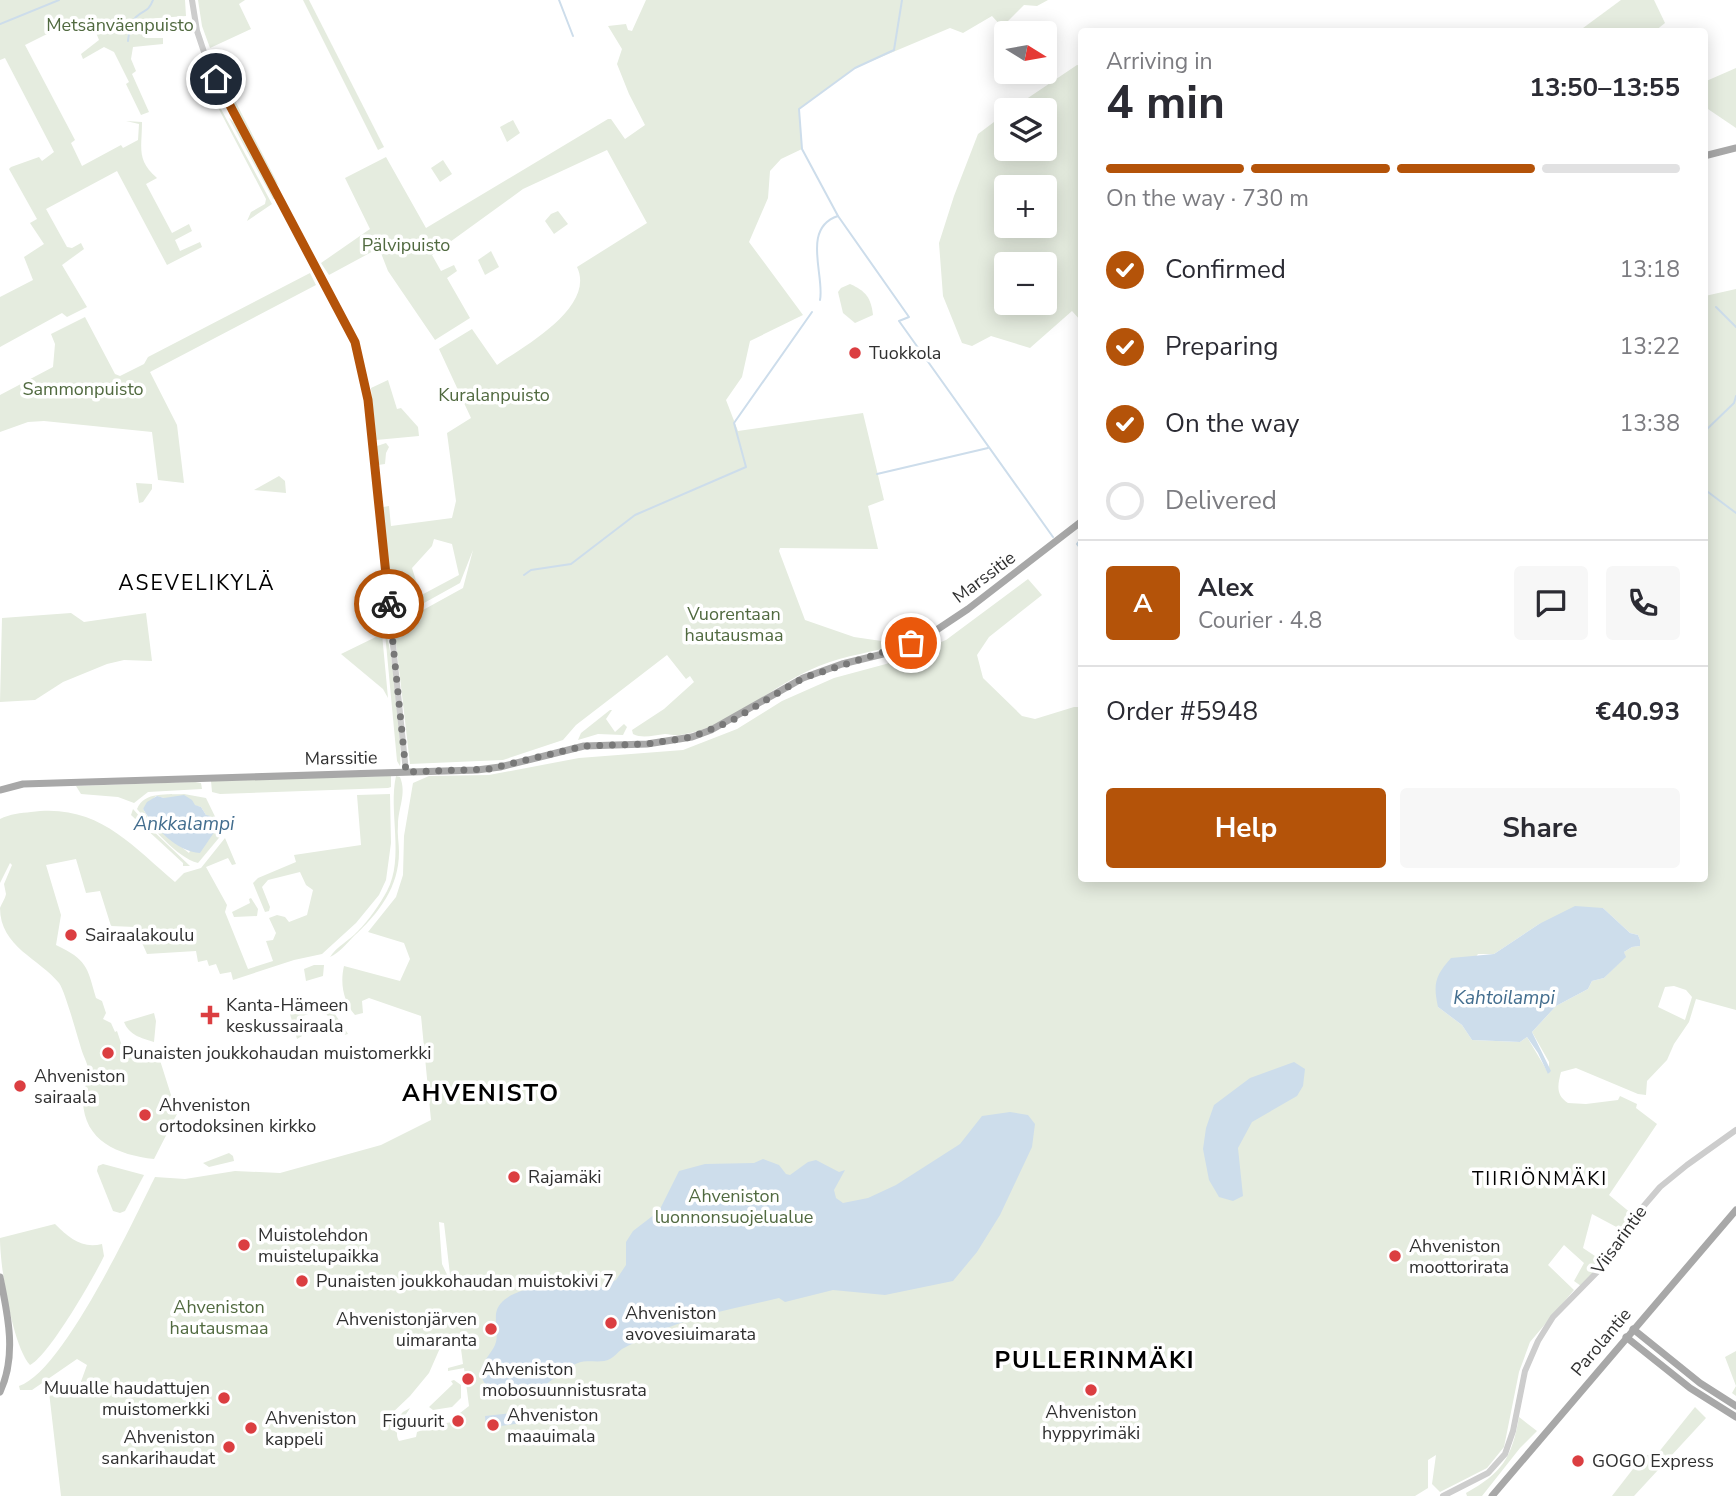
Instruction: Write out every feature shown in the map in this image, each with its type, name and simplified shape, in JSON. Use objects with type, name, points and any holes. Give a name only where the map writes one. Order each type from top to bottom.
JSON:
[{"type":"main road","points":[[1708,155],[1736,148]]},
{"type":"main road","name":"Marssitie","points":[[0,790],[23,784],[489,769],[584,746],[658,743],[692,737],[711,730],[803,678],[923,639],[968,609],[1078,524]]},
{"type":"main road","name":"Parolantie","points":[[1492,1496],[1736,1210]]},
{"type":"main road","points":[[0,1277],[6,1307],[10,1360],[0,1392]]},
{"type":"main road","points":[[0,1306],[7,1321]]},
{"type":"main road","points":[[1633,1329],[1700,1383],[1736,1406]]},
{"type":"main road","points":[[1626,1337],[1690,1388],[1736,1417]]},
{"type":"street","points":[[192,0],[197,31],[208,64],[355,342],[365,377],[406,772]]},
{"type":"street","name":"Viisarintie","points":[[1443,1496],[1488,1473],[1501,1461],[1510,1441],[1529,1360],[1553,1317],[1604,1265],[1636,1215],[1660,1187],[1687,1164],[1736,1130]]},
{"type":"green space","name":"Metsänväenpuisto","points":[[0,0],[185,0],[186,16],[145,19],[145,38],[163,38],[163,44],[133,47],[131,59],[136,71],[132,74],[149,112],[141,115],[114,52],[104,47],[83,59],[81,54],[99,40],[95,30],[71,22],[25,45],[75,140],[71,143],[82,166],[121,145],[123,148],[138,140],[139,124],[126,121],[142,122],[143,159],[157,178],[146,184],[172,233],[189,224],[192,231],[175,240],[180,251],[200,242],[202,247],[167,265],[117,171],[46,209],[67,247],[72,248],[81,243],[84,249],[62,265],[87,307],[67,317],[62,313],[0,347],[0,297],[33,280],[24,257],[44,244],[30,223],[37,219],[9,169],[39,157],[42,161],[54,152],[5,58],[0,60]]},
{"type":"green space","points":[[198,0],[245,0],[239,4],[251,29],[210,48],[202,26]]},
{"type":"green space","points":[[303,0],[309,0],[384,147],[378,150]]},
{"type":"green space","points":[[646,0],[1048,0],[1037,6],[1024,5],[1008,21],[997,21],[992,16],[963,33],[950,28],[855,68],[799,109],[802,149],[781,159],[770,171],[768,198],[749,242],[803,315],[750,341],[742,377],[726,400],[738,431],[863,413],[884,500],[868,506],[878,549],[780,548],[805,620],[854,637],[902,644],[819,666],[734,715],[699,731],[678,735],[633,734],[632,730],[664,709],[694,682],[690,676],[686,679],[667,655],[576,725],[563,740],[503,760],[410,764],[394,626],[463,588],[473,550],[460,583],[397,618],[392,616],[393,607],[459,575],[452,544],[434,539],[432,546],[412,568],[418,587],[393,599],[382,512],[383,507],[389,506],[391,526],[452,518],[456,501],[447,433],[471,418],[439,349],[472,329],[497,365],[539,336],[567,311],[576,297],[580,282],[577,267],[647,223],[607,150],[523,189],[432,255],[441,271],[454,265],[457,271],[447,278],[470,318],[435,340],[388,271],[379,248],[329,275],[321,263],[370,229],[345,178],[386,157],[426,228],[608,119],[611,119],[625,139],[645,125],[617,64],[622,49],[608,26],[626,24],[628,30],[632,31]]},
{"type":"green space","points":[[1621,0],[1654,0],[1665,23],[1659,28],[1583,28]]},
{"type":"green space","points":[[1078,65],[1078,318],[1072,311],[1030,348],[991,336],[972,346],[962,343],[943,296],[939,243],[978,134],[994,122],[994,161],[1057,161],[1057,98],[1028,98],[1049,84],[1057,84],[1057,78]]},
{"type":"green space","points":[[1736,68],[1736,128],[1708,109],[1708,80]]},
{"type":"green space","points":[[227,89],[279,186],[271,177],[224,91]]},
{"type":"green space","points":[[211,94],[272,204],[247,221],[251,212],[265,204],[266,199]]},
{"type":"green space","points":[[229,118],[239,127],[276,198],[273,199]]},
{"type":"green space","points":[[513,120],[520,133],[507,142],[500,127]]},
{"type":"green space","points":[[443,160],[452,174],[440,182],[431,168]]},
{"type":"green space","points":[[558,211],[568,224],[554,234],[545,221]]},
{"type":"green space","points":[[491,251],[499,267],[485,275],[478,260]]},
{"type":"green space","name":"Sammonpuisto","points":[[310,273],[316,285],[150,372],[177,425],[184,483],[158,480],[152,432],[44,421],[28,422],[0,432],[0,395],[53,367],[55,344],[51,334],[85,317],[115,374],[120,376],[144,364],[148,357]]},
{"type":"green space","points":[[850,284],[867,296],[873,315],[855,323],[843,313],[838,292]]},
{"type":"green space","points":[[1736,289],[1736,1010],[1696,999],[1689,1022],[1667,1060],[1647,1081],[1646,1095],[1576,1068],[1561,1072],[1559,1093],[1568,1103],[1618,1100],[1620,1096],[1637,1104],[1636,1108],[1657,1124],[1609,1195],[1632,1214],[1622,1230],[1592,1214],[1583,1248],[1604,1262],[1581,1286],[1574,1281],[1584,1263],[1564,1245],[1548,1265],[1574,1290],[1530,1342],[1519,1372],[1504,1447],[1487,1468],[1440,1492],[1432,1484],[1436,1455],[1428,1460],[1428,1488],[1415,1496],[61,1496],[49,1392],[79,1387],[87,1365],[77,1359],[32,1390],[20,1390],[19,1386],[37,1375],[76,1325],[114,1259],[155,1177],[185,1179],[235,1171],[280,1173],[381,1145],[431,1120],[421,1016],[369,998],[362,1001],[363,1013],[355,1015],[345,998],[342,979],[344,966],[400,981],[410,959],[404,943],[368,932],[396,897],[403,875],[404,836],[413,783],[429,776],[489,775],[579,758],[683,750],[737,729],[782,701],[834,678],[886,664],[946,640],[1028,579],[1042,595],[989,637],[977,655],[983,678],[1022,716],[1035,719],[1078,707],[1078,882],[1708,882],[1708,295]],"holes":[[[1603,908],[1630,933],[1638,935],[1640,946],[1624,952],[1625,957],[1604,978],[1592,981],[1588,989],[1556,1006],[1532,1032],[1549,1062],[1549,1074],[1527,1037],[1520,1042],[1472,1040],[1462,1025],[1438,1007],[1478,954],[1494,954],[1539,924]],[[1674,986],[1686,990],[1692,997],[1685,1020],[1658,1007],[1665,987]],[[439,1222],[444,1223],[451,1283],[442,1264]],[[459,1334],[463,1364],[448,1368],[448,1371],[464,1368],[469,1406],[460,1413],[460,1421],[439,1424],[417,1432],[416,1437],[399,1441],[398,1428],[410,1408],[393,1423],[389,1416],[429,1373],[440,1348]]]},
{"type":"green space","points":[[388,380],[397,409],[401,408],[418,427],[419,436],[376,440],[371,388]]},
{"type":"green space","points":[[386,443],[389,447],[385,464],[378,465],[377,446]]},
{"type":"green space","points":[[279,476],[285,481],[286,493],[254,490]]},
{"type":"green space","points":[[136,483],[152,484],[152,489],[143,502],[139,503]]},
{"type":"green space","points":[[71,613],[84,622],[146,613],[152,661],[124,660],[107,664],[63,682],[35,700],[0,702],[2,618]]},
{"type":"green space","points":[[385,633],[391,655],[396,698],[400,766],[397,761]]},
{"type":"green space","points":[[382,634],[388,698],[383,689],[341,654]]},
{"type":"green space","points":[[610,710],[606,719],[615,732],[624,724],[627,727],[623,735],[598,734],[578,740],[581,733]]},
{"type":"green space","points":[[391,776],[391,787],[388,788],[220,794],[212,792],[211,781]]},
{"type":"green space","points":[[396,776],[400,777],[403,789],[398,819],[398,865],[391,888],[372,918],[343,948],[330,957],[370,917],[392,878],[396,849]]},
{"type":"green space","points":[[201,783],[202,789],[148,792],[134,803],[118,797],[81,794],[76,786]]},
{"type":"green space","points":[[164,794],[206,798],[223,833],[198,863],[173,848],[137,809],[140,803],[151,797]],"holes":[[[156,796],[201,807],[206,815],[189,853],[151,823],[143,809]]]},
{"type":"green space","points":[[390,794],[391,843],[386,880],[379,895],[356,923],[322,954],[233,980],[231,972],[220,974],[216,964],[209,966],[207,960],[198,962],[196,951],[147,954],[135,927],[111,926],[100,891],[86,893],[76,859],[46,865],[61,915],[56,945],[74,955],[84,965],[96,998],[102,1001],[106,1013],[103,1019],[111,1023],[115,1032],[117,1031],[121,1043],[158,1054],[177,1114],[154,1159],[128,1154],[96,1136],[89,1126],[83,1101],[88,1068],[62,988],[51,974],[14,943],[2,921],[0,908],[6,894],[4,884],[12,865],[10,863],[0,883],[0,819],[19,813],[54,811],[94,820],[127,841],[175,882],[184,873],[201,868],[225,838],[236,864],[232,865],[228,858],[206,867],[227,905],[225,912],[248,969],[273,961],[266,941],[273,940],[276,933],[269,918],[277,915],[285,917],[289,922],[307,915],[313,890],[306,885],[300,872],[268,880],[262,887],[270,907],[269,911],[265,912],[253,883],[258,878],[296,862],[294,855],[361,845],[357,795]]},
{"type":"green space","points":[[133,809],[190,866],[183,866],[183,863],[131,815]]},
{"type":"green space","points":[[251,898],[258,909],[257,916],[234,917],[232,912],[250,903]]},
{"type":"green space","points":[[324,965],[323,976],[306,981],[304,969]]},
{"type":"green space","points":[[325,999],[348,1034],[344,1035],[322,1009],[297,1018],[302,1036],[297,1039],[290,1014]]},
{"type":"green space","points":[[154,1013],[154,1042],[132,1033],[124,1022]]},
{"type":"green space","points":[[229,1153],[234,1161],[209,1167],[203,1163]]},
{"type":"green space","points":[[103,1164],[144,1175],[125,1211],[113,1211],[97,1171],[98,1166]]},
{"type":"green space","points":[[55,1224],[82,1244],[102,1244],[104,1256],[59,1332],[30,1365],[18,1341],[13,1323],[2,1267],[0,1238]]},
{"type":"green space","points":[[1736,1351],[1736,1386],[1725,1357]]},
{"type":"green space","points":[[451,1381],[461,1385],[461,1398],[452,1407],[433,1410],[429,1407],[453,1384]]},
{"type":"green space","points":[[1695,1407],[1706,1418],[1634,1496],[1612,1496],[1643,1456],[1658,1453]]},
{"type":"green space","points":[[1519,1417],[1537,1431],[1482,1496],[1467,1496],[1466,1493],[1497,1471],[1509,1454]]},
{"type":"water","name":"Ankkalampi","points":[[184,795],[210,816],[215,831],[200,853],[191,852],[175,843],[160,831],[143,809],[147,802],[157,796],[164,798]]},
{"type":"water","name":"Kahtoilampi","points":[[1575,906],[1603,908],[1630,933],[1638,935],[1640,946],[1624,952],[1626,957],[1604,978],[1592,981],[1588,989],[1556,1006],[1532,1032],[1551,1071],[1548,1074],[1527,1037],[1520,1042],[1472,1040],[1462,1025],[1438,1007],[1437,981],[1451,958],[1494,954],[1539,924]]},
{"type":"water","points":[[1294,1062],[1305,1069],[1303,1086],[1297,1096],[1252,1122],[1238,1148],[1243,1196],[1233,1201],[1219,1197],[1209,1180],[1203,1149],[1206,1128],[1214,1105],[1250,1078]]},
{"type":"water","points":[[1010,1112],[1028,1115],[1035,1124],[1032,1147],[1000,1215],[977,1252],[953,1281],[885,1295],[833,1290],[785,1302],[779,1298],[714,1313],[666,1328],[622,1349],[606,1360],[578,1363],[540,1388],[523,1394],[512,1395],[494,1391],[482,1378],[481,1369],[496,1341],[496,1314],[505,1299],[536,1287],[565,1284],[570,1289],[601,1287],[616,1280],[626,1265],[626,1242],[633,1231],[659,1211],[679,1171],[705,1164],[754,1163],[763,1159],[779,1165],[790,1175],[808,1162],[816,1160],[839,1172],[845,1170],[834,1190],[836,1198],[843,1203],[868,1198],[896,1185],[960,1144],[982,1116]]},
{"type":"water","points":[[520,1412],[522,1423],[486,1428],[485,1416]]},
{"type":"waterway","points":[[0,24],[59,0]]},
{"type":"waterway","points":[[128,41],[134,19],[148,9],[153,0]]},
{"type":"waterway","points":[[559,0],[573,36]]},
{"type":"waterway","points":[[820,300],[817,242],[820,231],[827,222],[838,216],[802,149],[799,109],[855,68],[894,50],[902,0]]},
{"type":"waterway","points":[[838,216],[909,317],[899,321],[1053,537]]},
{"type":"waterway","points":[[1716,307],[1736,327]]},
{"type":"waterway","points":[[524,575],[531,570],[571,564],[635,515],[746,467],[734,423],[812,312]]},
{"type":"waterway","points":[[1708,428],[1734,403],[1736,396]]},
{"type":"waterway","points":[[877,474],[988,448]]},
{"type":"waterway","points":[[1708,492],[1736,513]]},
{"type":"way so far","points":[[389,604],[406,772],[489,769],[584,746],[647,744],[692,737],[731,721],[803,678],[911,643]]},
{"type":"place","name":"Tuokkola","points":[[855,353]]},
{"type":"place","name":"Sairaalakoulu","points":[[71,935]]},
{"type":"place","name":"Kanta-Hämeen keskussairaala","points":[[210,1015]]},
{"type":"place","name":"Punaisten joukkohaudan muistomerkki","points":[[108,1053]]},
{"type":"place","name":"Ahveniston sairaala","points":[[20,1086]]},
{"type":"place","name":"Ahveniston ortodoksinen kirkko","points":[[145,1115]]},
{"type":"place","name":"Rajamäki","points":[[514,1177]]},
{"type":"place","name":"Muistolehdon muistelupaikka","points":[[244,1245]]},
{"type":"place","name":"Ahveniston moottorirata","points":[[1395,1256]]},
{"type":"place","name":"Punaisten joukkohaudan muistokivi 7","points":[[302,1281]]},
{"type":"place","name":"Ahveniston avovesiuimarata","points":[[611,1323]]},
{"type":"place","name":"Ahvenistonjärven uimaranta","points":[[491,1329]]},
{"type":"place","name":"Ahveniston mobosuunnistusrata","points":[[468,1379]]},
{"type":"place","name":"Ahveniston hyppyrimäki","points":[[1091,1390]]},
{"type":"place","name":"Muualle haudattujen muistomerkki","points":[[224,1398]]},
{"type":"place","name":"Figuurit","points":[[458,1421]]},
{"type":"place","name":"Ahveniston maauimala","points":[[493,1425]]},
{"type":"place","name":"Ahveniston kappeli","points":[[251,1428]]},
{"type":"place","name":"Ahveniston sankarihaudat","points":[[229,1447]]},
{"type":"place","name":"GOGO Express","points":[[1578,1461]]},
{"type":"district","name":"ASEVELIKYLÄ","points":[[197,583]]},
{"type":"district","name":"AHVENISTO","points":[[481,1093]]},
{"type":"district","name":"TIIRIÖNMÄKI","points":[[1540,1178]]},
{"type":"district","name":"PULLERINMÄKI","points":[[1095,1360]]},
{"type":"route","points":[[216,79],[355,342],[368,400],[389,604]]},
{"type":"park label","name":"Pälvipuisto","points":[[406,245]]},
{"type":"park label","name":"Kuralanpuisto","points":[[494,395]]},
{"type":"park label","name":"Vuorentaan hautausmaa","points":[[734,624]]},
{"type":"park label","name":"Ahveniston luonnonsuojelualue","points":[[734,1206]]},
{"type":"park label","name":"Ahveniston hautausmaa","points":[[219,1317]]}]
